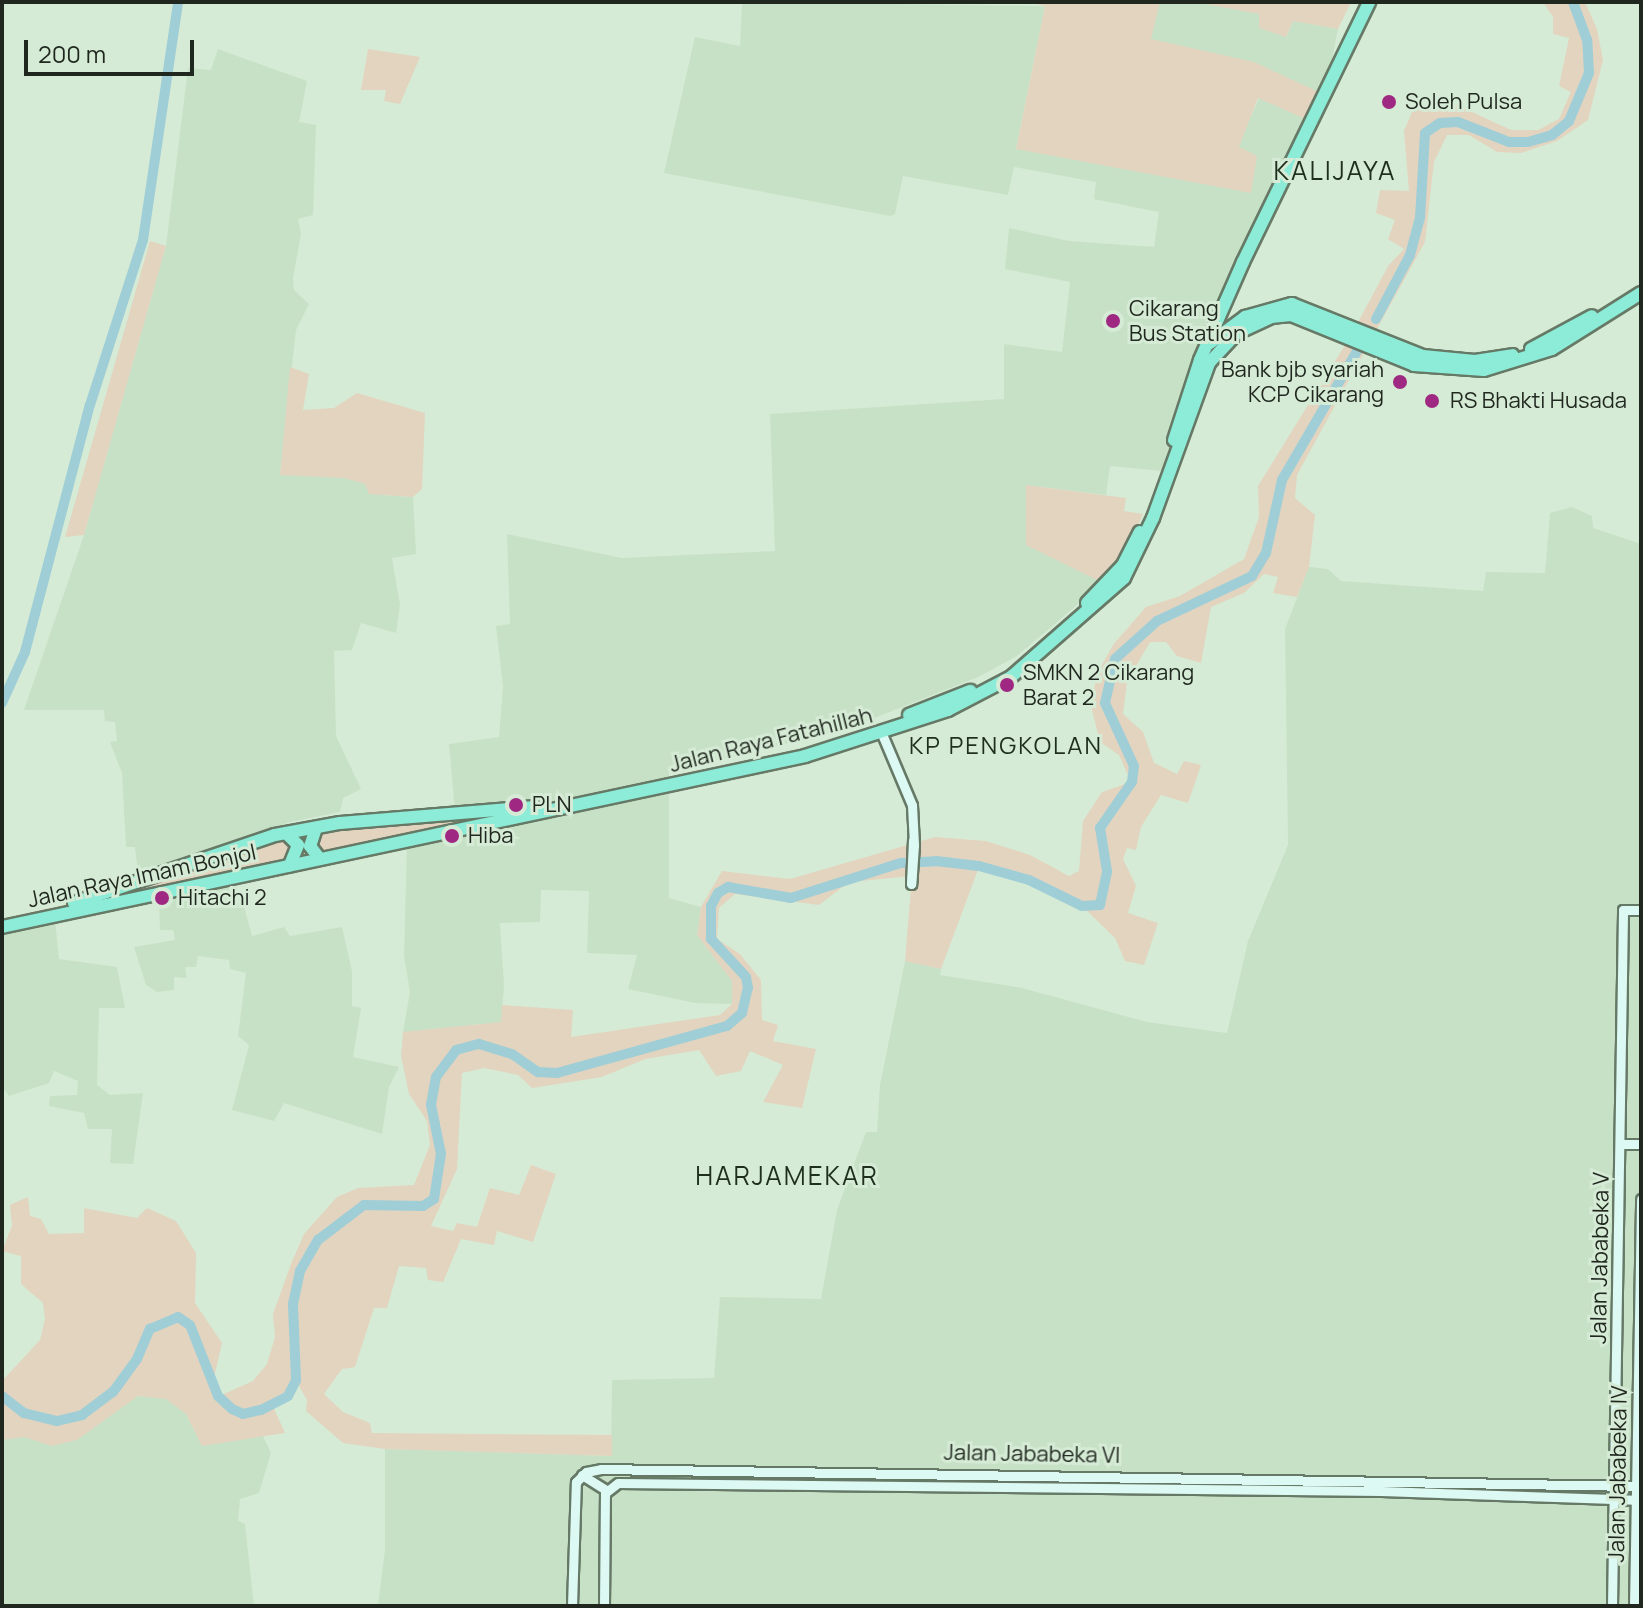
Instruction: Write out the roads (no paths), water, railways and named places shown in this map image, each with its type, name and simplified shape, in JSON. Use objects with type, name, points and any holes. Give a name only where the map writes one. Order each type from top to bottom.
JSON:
[{"type":"highway","points":[[1211,350],[1227,303],[1369,2]]},
{"type":"highway","points":[[1377,345],[1445,360],[1508,357],[1565,332],[1641,283]]},
{"type":"highway","points":[[1211,350],[1245,317],[1282,305],[1324,319],[1421,366],[1496,368],[1552,349],[1641,293]]},
{"type":"highway","points":[[1227,303],[1245,317]]},
{"type":"highway","points":[[1211,350],[1271,317],[1291,315],[1324,319]]},
{"type":"highway","name":"Jalan Raya Fatahillah","points":[[290,865],[882,734],[997,687],[1124,578],[1144,542],[1211,350]]},
{"type":"highway","name":"Jalan Raya Fatahillah","points":[[286,833],[528,808],[655,785],[878,727],[980,687],[1051,637],[1114,577],[1131,551],[1211,350]]},
{"type":"highway","points":[[316,828],[309,841],[319,858]]},
{"type":"highway","points":[[286,833],[298,851],[290,865]]},
{"type":"highway","name":"Jalan Raya Imam Bonjol","points":[[2,919],[88,900],[286,833]]},
{"type":"highway","name":"Jalan Raya Imam Bonjol","points":[[2,927],[290,865]]},
{"type":"street","points":[[882,734],[910,799],[911,882]]},
{"type":"street","name":"Jalan Jababeka V","points":[[1612,1606],[1623,910],[1641,910]]},
{"type":"street","points":[[1620,1144],[1641,1144]]},
{"type":"street","name":"Jalan Jababeka IV","points":[[1634,1606],[1639,1486],[1641,1199]]},
{"type":"street","name":"Jalan Jababeka VI","points":[[582,1475],[609,1468],[881,1469],[1639,1486]]},
{"type":"street","points":[[572,1606],[575,1485],[582,1475],[606,1490],[604,1606]]},
{"type":"street","name":"Jalan Jababeka VI","points":[[606,1490],[618,1483],[720,1483],[1638,1500]]},
{"type":"waterway","points":[[2,703],[25,652],[90,405],[143,240],[178,2]]},
{"type":"waterway","points":[[1376,319],[1410,255],[1420,218],[1425,133],[1440,123],[1458,122],[1509,142],[1528,142],[1552,135],[1569,121],[1589,73],[1587,40],[1573,2]]},
{"type":"waterway","points":[[2,1396],[24,1413],[57,1421],[82,1415],[113,1392],[137,1359],[150,1329],[178,1317],[190,1325],[218,1396],[232,1409],[243,1414],[261,1410],[288,1396],[296,1380],[293,1304],[300,1271],[318,1240],[364,1205],[423,1206],[434,1199],[441,1154],[431,1105],[436,1077],[456,1050],[479,1044],[512,1054],[538,1072],[557,1073],[727,1026],[742,1013],[748,988],[746,977],[711,939],[711,906],[718,893],[728,887],[791,898],[901,863],[936,861],[979,866],[1029,880],[1082,906],[1100,905],[1107,871],[1100,828],[1132,782],[1134,766],[1105,703],[1115,659],[1157,621],[1252,576],[1266,553],[1282,480],[1357,351]]},
{"type":"place","name":"Soleh Pulsa","points":[[1389,102]]},
{"type":"place","name":"Cikarang Bus Station","points":[[1113,321]]},
{"type":"place","name":"Bank bjb syariah KCP Cikarang","points":[[1400,382]]},
{"type":"place","name":"RS Bhakti Husada","points":[[1432,401]]},
{"type":"place","name":"SMKN 2 Cikarang Barat 2","points":[[1007,685]]},
{"type":"place","name":"PLN","points":[[516,805]]},
{"type":"place","name":"Hiba","points":[[452,836]]},
{"type":"place","name":"Hitachi 2","points":[[162,898]]},
{"type":"district","name":"KALIJAYA","points":[[1335,171]]},
{"type":"district","name":"KP PENGKOLAN","points":[[1006,745]]},
{"type":"district","name":"HARJAMEKAR","points":[[787,1176]]}]
